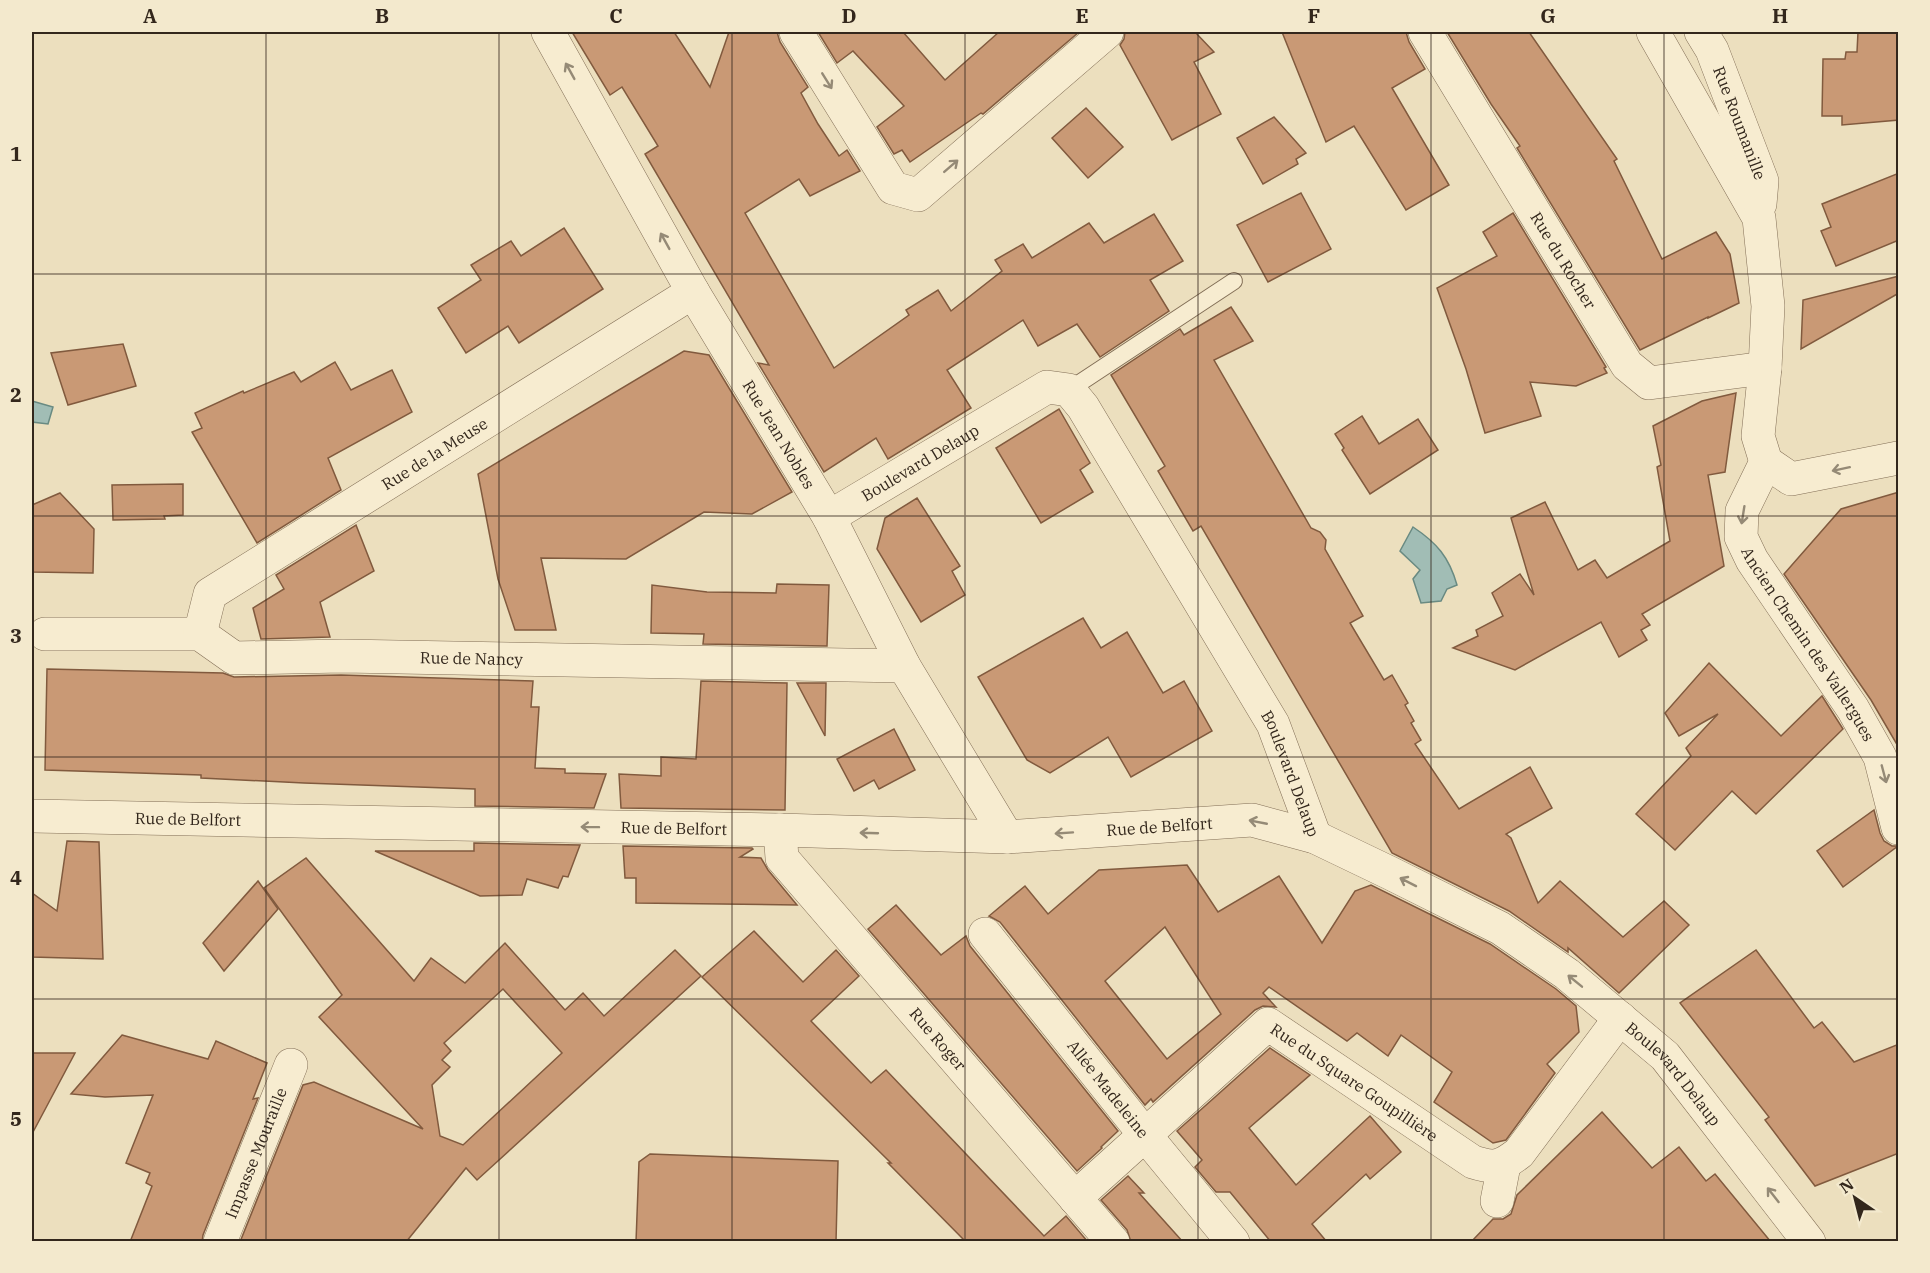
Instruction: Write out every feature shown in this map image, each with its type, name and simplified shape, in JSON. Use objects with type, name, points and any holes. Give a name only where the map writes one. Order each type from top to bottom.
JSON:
[{"type":"street","name":"Rue Jean Nobles","points":[[548,32],[693,292],[829,517],[904,666],[1007,837]]},
{"type":"street","points":[[796,32],[893,188],[918,195],[1107,32]]},
{"type":"street","name":"Rue du Rocher","points":[[1425,32],[1627,365],[1649,383],[1765,368]]},
{"type":"street","points":[[1653,32],[1760,218]]},
{"type":"street","name":"Rue Roumanille","points":[[1701,32],[1712,50],[1762,181],[1760,218],[1768,306],[1758,436],[1766,462]]},
{"type":"street","name":"Rue de la Meuse","points":[[200,634],[210,594],[693,292]]},
{"type":"street","name":"Boulevard Delaup","points":[[829,517],[1047,387],[1069,390],[1083,407],[1273,724],[1315,837],[1500,928],[1567,974],[1665,1056],[1809,1242]]},
{"type":"street","points":[[1766,462],[1791,479],[1899,458]]},
{"type":"street","name":"Ancien Chemin des Vallergues","points":[[1766,462],[1742,511],[1741,537],[1752,560],[1853,709],[1880,757],[1899,828]]},
{"type":"street","points":[[45,634],[200,634]]},
{"type":"street","name":"Rue de Nancy","points":[[200,634],[234,658],[355,657],[904,666]]},
{"type":"street","name":"Rue de Belfort","points":[[32,816],[780,830],[1007,837],[1252,820],[1315,837]]},
{"type":"street","name":"Rue Roger","points":[[780,830],[782,858],[1113,1242]]},
{"type":"street","name":"Allée Madeleine","points":[[985,934],[1233,1242]]},
{"type":"street","points":[[1497,1201],[1504,1165],[1519,1153],[1620,1018]]},
{"type":"street","name":"Rue du Square Goupillière","points":[[1075,1198],[1268,1024],[1473,1162],[1488,1167],[1504,1165]]},
{"type":"street","name":"Impasse Mouraille","points":[[220,1242],[291,1065]]},
{"type":"lane","points":[[1069,390],[1234,281]]},
{"type":"water","points":[[32,401],[53,407],[48,424],[32,422]]},
{"type":"water","points":[[1413,527],[1441,552],[1454,575],[1457,585],[1447,589],[1441,601],[1421,603],[1413,579],[1420,570],[1400,551]]},
{"type":"building","points":[[572,32],[674,32],[710,87],[729,32],[777,32],[780,42],[808,87],[801,93],[818,124],[839,156],[847,150],[860,171],[810,196],[799,179],[745,213],[834,368],[909,315],[906,310],[938,290],[951,311],[1002,271],[995,260],[1023,244],[1032,258],[1089,223],[1104,243],[1154,214],[1183,261],[1150,280],[1169,311],[1100,357],[1077,324],[1038,346],[1023,320],[947,370],[971,408],[888,459],[876,438],[824,472],[758,363],[769,365],[645,154],[658,146],[622,87],[610,95]]},
{"type":"building","points":[[818,32],[903,32],[945,80],[999,32],[1079,32],[983,114],[981,113],[910,162],[902,150],[894,154],[877,127],[904,106],[853,51],[837,63]]},
{"type":"building","points":[[1125,32],[1195,32],[1214,52],[1194,62],[1221,114],[1172,140],[1120,45]]},
{"type":"building","points":[[1282,32],[1406,32],[1409,42],[1425,69],[1392,88],[1449,185],[1406,210],[1354,126],[1326,142]]},
{"type":"building","points":[[1447,32],[1529,32],[1617,159],[1614,161],[1662,259],[1716,232],[1730,254],[1739,303],[1640,350],[1517,148],[1520,146]]},
{"type":"building","points":[[1858,32],[1899,32],[1899,120],[1842,125],[1842,116],[1822,116],[1823,59],[1845,59],[1846,52],[1857,52]]},
{"type":"building","points":[[1086,108],[1123,147],[1088,178],[1052,138]]},
{"type":"building","points":[[1274,117],[1306,153],[1296,159],[1298,164],[1263,184],[1237,138]]},
{"type":"building","points":[[1899,173],[1899,240],[1836,266],[1821,231],[1831,227],[1822,204]]},
{"type":"building","points":[[1301,193],[1331,249],[1268,282],[1237,225]]},
{"type":"building","points":[[1513,213],[1606,367],[1604,368],[1607,373],[1576,386],[1530,382],[1541,416],[1485,433],[1466,369],[1437,288],[1497,256],[1483,232]]},
{"type":"building","points":[[564,228],[603,289],[519,343],[508,326],[466,353],[438,308],[481,280],[471,265],[511,241],[521,256]]},
{"type":"building","points":[[1899,276],[1899,293],[1801,349],[1803,300]]},
{"type":"building","points":[[1231,307],[1253,341],[1214,360],[1311,528],[1320,532],[1326,540],[1325,549],[1363,616],[1350,623],[1384,680],[1392,675],[1408,703],[1405,705],[1414,721],[1411,723],[1421,740],[1415,744],[1459,809],[1530,767],[1552,808],[1506,834],[1511,838],[1538,903],[1560,881],[1623,937],[1664,901],[1689,925],[1619,993],[1568,948],[1568,952],[1509,911],[1392,853],[1201,526],[1193,531],[1158,471],[1165,466],[1111,375],[1180,329],[1184,335]]},
{"type":"building","points":[[123,344],[136,386],[68,405],[51,353]]},
{"type":"building","points":[[684,351],[709,355],[792,492],[752,514],[704,512],[626,559],[541,558],[556,630],[515,630],[498,579],[478,474]]},
{"type":"building","points":[[335,362],[351,390],[392,370],[412,412],[328,458],[341,490],[257,543],[192,432],[202,428],[195,413],[243,391],[244,393],[294,372],[301,382]]},
{"type":"building","points":[[1736,393],[1725,472],[1708,475],[1724,566],[1642,614],[1650,625],[1641,630],[1647,640],[1619,657],[1601,622],[1515,670],[1453,648],[1478,636],[1476,630],[1503,616],[1492,593],[1520,574],[1534,595],[1511,518],[1545,502],[1578,570],[1595,560],[1607,578],[1670,541],[1657,467],[1661,465],[1653,426],[1702,401]]},
{"type":"building","points":[[1059,409],[1090,463],[1080,470],[1093,492],[1041,523],[996,448]]},
{"type":"building","points":[[1362,416],[1379,444],[1418,419],[1438,450],[1370,494],[1342,450],[1344,448],[1335,434]]},
{"type":"building","points":[[183,484],[183,515],[164,516],[165,519],[113,520],[112,485]]},
{"type":"building","points":[[1899,492],[1899,748],[1871,700],[1784,574],[1841,509]]},
{"type":"building","points":[[60,493],[94,529],[93,573],[33,572],[32,505]]},
{"type":"building","points":[[917,498],[960,566],[952,571],[965,595],[921,622],[877,549],[885,518]]},
{"type":"building","points":[[356,525],[374,571],[320,602],[330,637],[261,639],[253,608],[284,589],[276,575]]},
{"type":"building","points":[[777,584],[829,585],[827,646],[703,644],[704,634],[651,633],[652,585],[707,592],[776,593]]},
{"type":"building","points":[[1083,618],[1101,648],[1127,632],[1163,693],[1184,681],[1212,731],[1131,777],[1108,737],[1050,773],[1027,760],[978,677]]},
{"type":"building","points":[[1709,663],[1781,736],[1822,696],[1843,729],[1756,814],[1732,791],[1675,850],[1636,814],[1691,756],[1686,748],[1718,714],[1679,736],[1665,713]]},
{"type":"building","points":[[47,669],[223,673],[234,677],[341,675],[533,681],[531,707],[539,707],[535,768],[565,769],[565,773],[606,774],[594,808],[475,806],[475,789],[201,778],[201,775],[45,770]]},
{"type":"building","points":[[701,681],[787,683],[785,810],[621,808],[619,774],[661,776],[661,757],[696,759]]},
{"type":"building","points":[[797,683],[826,683],[825,736]]},
{"type":"building","points":[[894,729],[915,770],[879,789],[874,780],[854,791],[837,759]]},
{"type":"building","points":[[1874,810],[1884,841],[1892,846],[1898,846],[1843,887],[1817,851]]},
{"type":"building","points":[[67,841],[99,842],[103,959],[32,957],[32,893],[57,911]]},
{"type":"building","points":[[474,843],[580,845],[568,877],[563,876],[558,888],[527,879],[522,895],[480,896],[375,851],[474,851]]},
{"type":"building","points":[[623,846],[752,848],[740,857],[761,858],[797,905],[636,903],[636,878],[625,878]]},
{"type":"building","points":[[306,858],[414,981],[431,958],[465,983],[505,943],[565,1010],[583,993],[604,1016],[675,950],[701,976],[477,1180],[466,1168],[406,1242],[240,1242],[303,1085],[314,1082],[423,1129],[319,1017],[342,995],[264,888]],"holes":[[[503,989],[562,1053],[463,1145],[440,1136],[432,1085],[450,1067],[442,1060],[451,1051],[444,1043]]]},
{"type":"building","points":[[1187,865],[1218,912],[1279,876],[1322,943],[1355,891],[1371,885],[1490,944],[1556,989],[1576,1006],[1579,1032],[1547,1064],[1555,1073],[1506,1140],[1493,1143],[1434,1102],[1452,1072],[1401,1035],[1388,1056],[1357,1033],[1347,1041],[1269,987],[1263,993],[1276,1007],[1263,1006],[1255,1010],[1153,1102],[1151,1099],[1145,1105],[1000,922],[989,916],[1025,886],[1048,914],[1099,870]],"holes":[[[1165,927],[1221,1014],[1167,1059],[1105,981]]]},
{"type":"building","points":[[258,881],[278,909],[224,971],[203,943]]},
{"type":"building","points":[[896,905],[941,955],[966,936],[970,946],[1118,1131],[1077,1171],[868,929]]},
{"type":"building","points":[[754,931],[803,982],[836,950],[859,976],[811,1021],[871,1083],[886,1070],[1044,1236],[1066,1216],[1088,1242],[966,1242],[888,1163],[891,1163],[702,977]]},
{"type":"building","points":[[1756,950],[1814,1028],[1822,1022],[1854,1062],[1899,1044],[1899,1153],[1815,1186],[1765,1120],[1769,1117],[1680,1003]]},
{"type":"building","points":[[122,1035],[208,1059],[216,1041],[267,1063],[253,1099],[258,1098],[202,1242],[130,1242],[152,1186],[146,1183],[150,1173],[126,1163],[153,1095],[105,1097],[71,1094]]},
{"type":"building","points":[[1270,1048],[1310,1075],[1249,1128],[1296,1185],[1370,1116],[1401,1152],[1370,1179],[1366,1174],[1312,1224],[1327,1242],[1271,1242],[1230,1192],[1216,1192],[1195,1167],[1202,1160],[1177,1131]]},
{"type":"building","points":[[32,1053],[75,1053],[32,1134]]},
{"type":"building","points":[[1602,1112],[1652,1168],[1679,1147],[1706,1181],[1715,1174],[1771,1242],[1471,1242],[1493,1219],[1503,1219],[1511,1214],[1517,1195]]},
{"type":"building","points":[[650,1154],[838,1161],[836,1242],[636,1242],[639,1162]]},
{"type":"building","points":[[1128,1176],[1144,1193],[1139,1193],[1183,1242],[1131,1242],[1127,1230],[1101,1200]]}]
